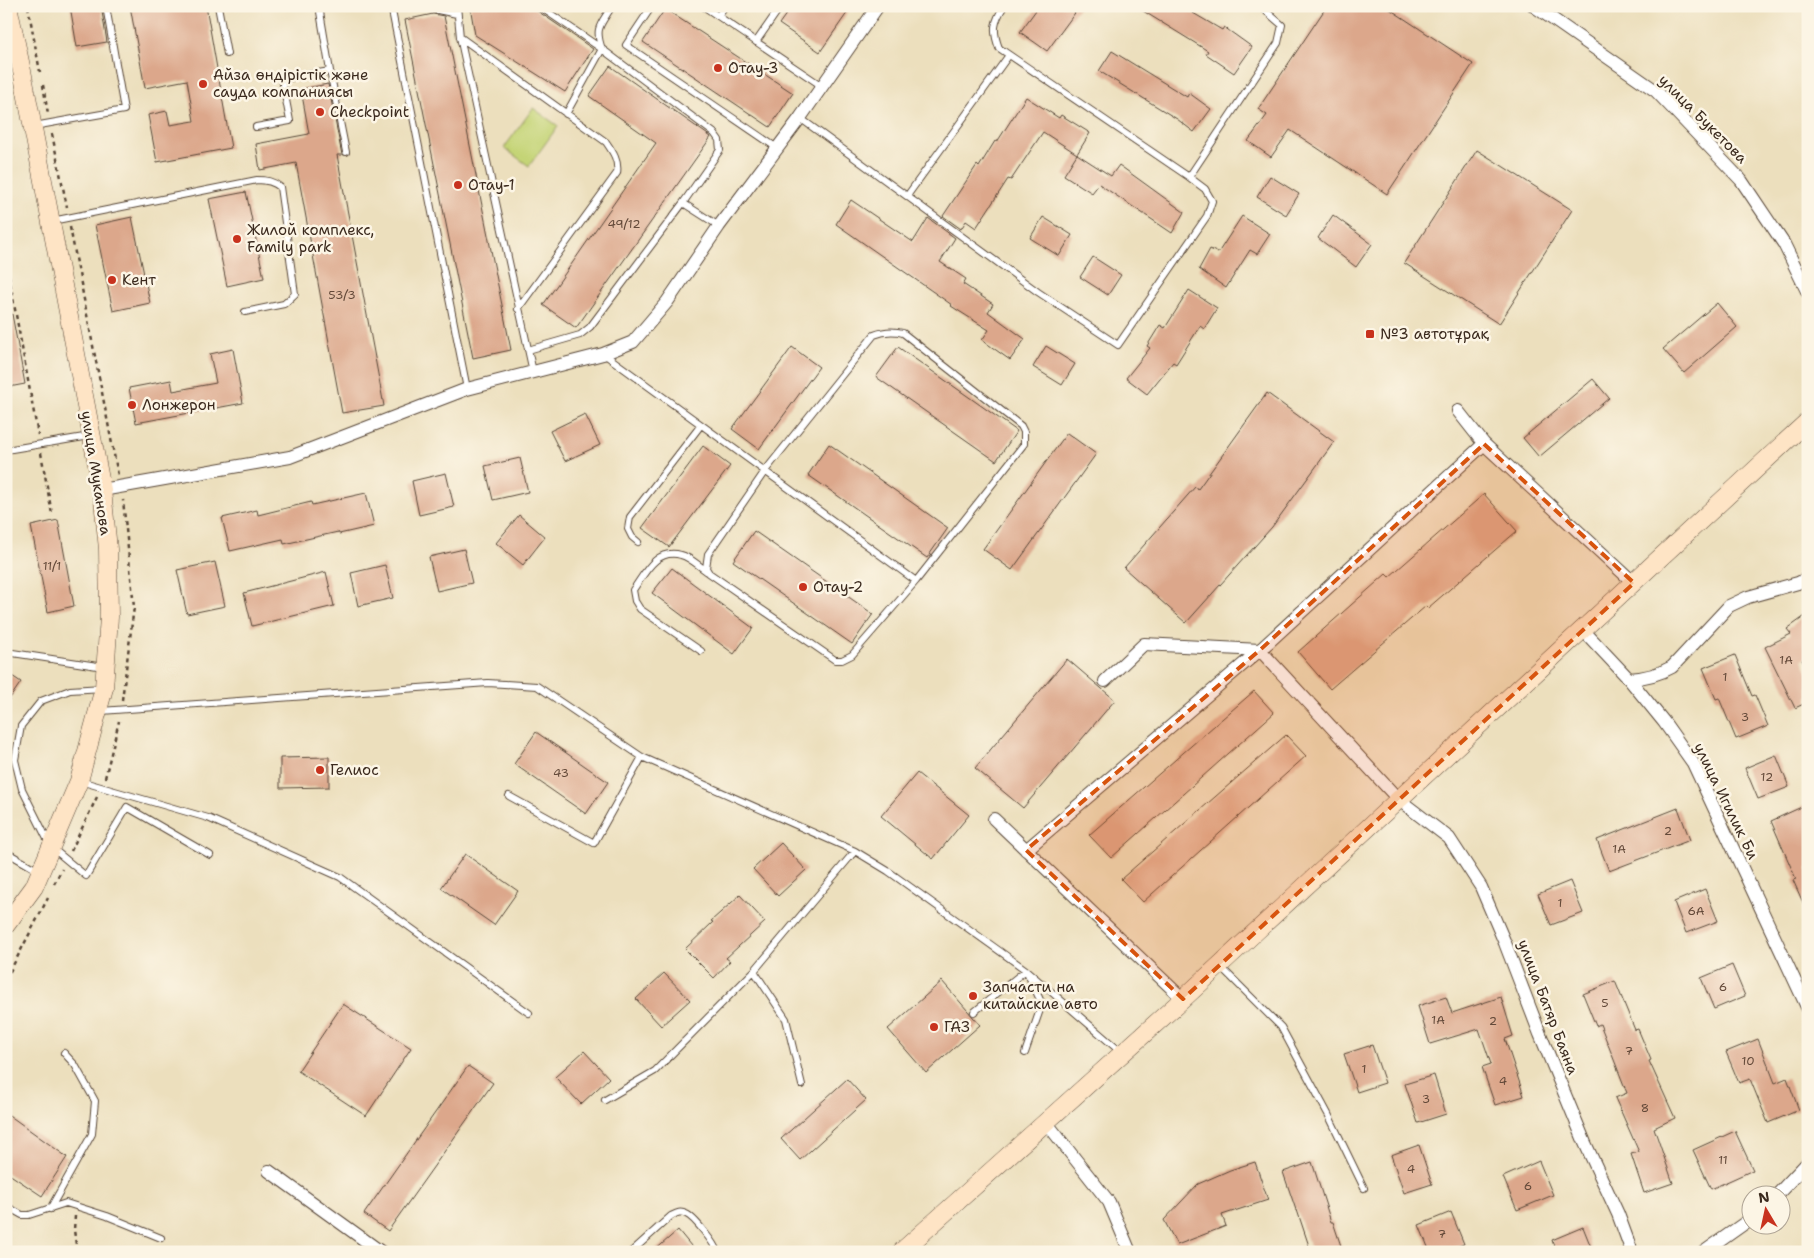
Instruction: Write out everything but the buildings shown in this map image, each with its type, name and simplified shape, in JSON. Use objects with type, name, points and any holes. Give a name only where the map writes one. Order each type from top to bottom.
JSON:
[{"type":"main road","name":"улица Муканова","points":[[6,925],[34,887],[79,781],[104,688],[109,617],[108,558],[102,490],[33,126],[15,77],[8,6]]},
{"type":"main road","points":[[901,1252],[1123,1054],[1808,421]]},
{"type":"street","points":[[102,490],[290,457],[467,389],[603,354],[633,342],[668,302],[719,226],[800,118],[878,6]]},
{"type":"street","name":"улица Букетова","points":[[1534,6],[1656,91],[1676,111],[1741,180],[1784,244],[1808,293]]},
{"type":"street","points":[[1458,411],[1484,444],[1634,583]]},
{"type":"street","points":[[1026,850],[1260,650],[1484,444]]},
{"type":"street","points":[[1629,680],[1662,673],[1672,667],[1730,606],[1748,597],[1798,584],[1808,578]]},
{"type":"street","name":"улица Игилик Би","points":[[1583,630],[1664,722],[1693,763],[1808,1009]]},
{"type":"street","points":[[1105,681],[1144,644],[1260,650]]},
{"type":"street","name":"улица Батяр Баяна","points":[[1260,650],[1398,799],[1448,838],[1481,887],[1585,1144],[1618,1214],[1632,1252]]},
{"type":"street","points":[[994,819],[1183,999]]},
{"type":"street","points":[[1046,1122],[1109,1202],[1130,1252]]},
{"type":"street","points":[[1785,1186],[1808,1162]]},
{"type":"street","points":[[269,1171],[381,1252]]},
{"type":"street","points":[[1704,1252],[1742,1225]]},
{"type":"lane","points":[[33,126],[124,110],[106,6]]},
{"type":"lane","points":[[218,6],[227,54]]},
{"type":"lane","points":[[319,6],[346,152]]},
{"type":"lane","points":[[392,6],[467,389]]},
{"type":"lane","points":[[418,6],[457,14]]},
{"type":"lane","points":[[457,6],[460,37],[533,372]]},
{"type":"lane","points":[[528,350],[580,335],[590,327],[683,203],[720,150],[719,140],[714,133],[539,6]]},
{"type":"lane","points":[[566,114],[602,50],[597,35],[598,29],[612,6]]},
{"type":"lane","points":[[652,6],[626,45],[777,148]]},
{"type":"lane","points":[[703,6],[822,86]]},
{"type":"lane","points":[[718,16],[725,6]]},
{"type":"lane","points":[[756,42],[781,6]]},
{"type":"lane","points":[[800,118],[1038,292],[1118,345],[1207,216],[1212,201],[1205,189],[1189,177],[999,48],[994,35],[996,18],[1004,6]]},
{"type":"lane","points":[[1189,177],[1278,43],[1282,25],[1260,6]]},
{"type":"lane","points":[[460,37],[606,142],[614,152],[618,163],[617,173],[518,309]]},
{"type":"lane","points":[[907,196],[1009,54]]},
{"type":"lane","points":[[256,127],[290,121],[282,79],[330,71]]},
{"type":"lane","points":[[51,221],[257,180],[276,183],[280,187],[296,294],[284,304],[245,312]]},
{"type":"lane","points":[[683,203],[719,226]]},
{"type":"lane","points":[[701,652],[640,608],[635,601],[633,590],[655,558],[667,555],[682,555],[834,660],[842,660],[852,654],[916,582],[1024,444],[1025,440],[1021,426],[903,333],[895,331],[874,335],[765,471],[708,554],[706,568],[709,573]]},
{"type":"lane","points":[[603,354],[916,582]]},
{"type":"lane","points":[[638,542],[632,537],[628,529],[630,517],[701,424]]},
{"type":"lane","points":[[6,450],[92,436]]},
{"type":"lane","points":[[6,652],[105,668]]},
{"type":"lane","points":[[98,711],[488,683],[537,686],[642,757],[855,851],[888,871],[1026,970],[1123,1054]]},
{"type":"lane","points":[[104,688],[70,690],[41,701],[21,726],[15,760],[22,789],[51,847],[86,876],[127,807],[210,856]]},
{"type":"lane","points":[[509,796],[594,843],[642,757]]},
{"type":"lane","points":[[79,781],[208,818],[340,877],[529,1013]]},
{"type":"lane","points":[[605,1100],[655,1071],[754,971],[855,851]]},
{"type":"lane","points":[[6,852],[40,872]]},
{"type":"lane","points":[[1219,965],[1281,1027],[1328,1114],[1364,1188]]},
{"type":"lane","points":[[974,1012],[1026,970]]},
{"type":"lane","points":[[1025,1052],[1042,1004],[1026,970]]},
{"type":"lane","points":[[754,971],[786,1019],[802,1085]]},
{"type":"lane","points":[[50,1209],[92,1134],[93,1126],[95,1101],[76,1065],[64,1053]]},
{"type":"lane","points":[[6,1206],[22,1216],[66,1203],[107,1216],[161,1238]]},
{"type":"lane","points":[[631,1252],[678,1212],[690,1216],[712,1242],[717,1252]]},
{"type":"path","points":[[28,6],[49,115]]},
{"type":"path","points":[[51,125],[68,214]]},
{"type":"path","points":[[70,223],[119,478]]},
{"type":"path","points":[[6,260],[52,514]]},
{"type":"path","points":[[75,1206],[74,1230],[77,1252]]},
{"type":"highlighted area","points":[[1484,444],[1634,583],[1183,999],[1026,850],[1260,650]]},
{"type":"green space","points":[[533,108],[558,126],[529,166],[504,148]]},
{"type":"place","name":"Отау-3","points":[[718,68]]},
{"type":"place","name":"Айза өндірістік және сауда компаниясы","points":[[203,84]]},
{"type":"place","name":"Checkpoint","points":[[320,112]]},
{"type":"place","name":"Отау-1","points":[[458,185]]},
{"type":"place","name":"Жилой комплекс, Family park","points":[[237,239]]},
{"type":"place","name":"Кент","points":[[112,280]]},
{"type":"place","name":"№3 автотұрақ","points":[[1370,334]]},
{"type":"place","name":"Лонжерон","points":[[132,405]]},
{"type":"place","name":"Отау-2","points":[[803,587]]},
{"type":"place","name":"Гелиос","points":[[320,770]]},
{"type":"place","name":"Запчасти на китайские авто","points":[[973,996]]},
{"type":"place","name":"ГАЗ","points":[[934,1027]]}]
